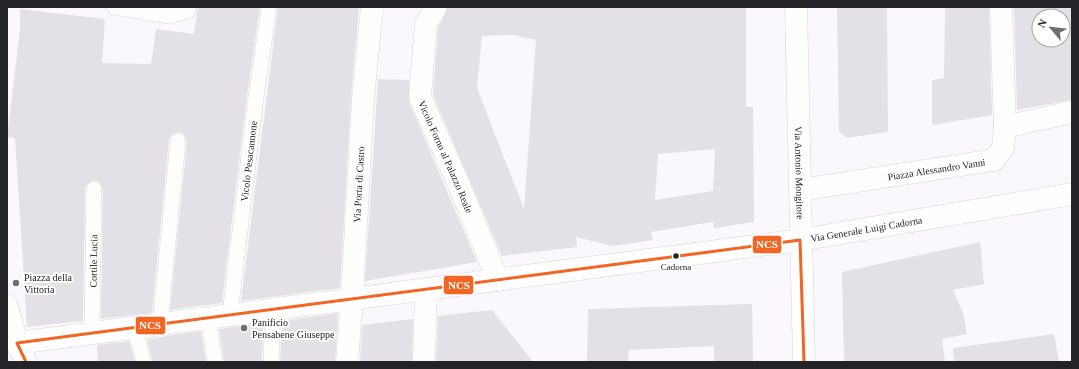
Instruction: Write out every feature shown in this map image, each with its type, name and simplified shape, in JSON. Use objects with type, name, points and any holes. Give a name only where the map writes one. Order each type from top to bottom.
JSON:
[{"type":"street","name":"Via Porta di Castro","points":[[347,362],[363,99],[372,7]]},
{"type":"street","name":"Vicolo Forno al Palazzo Reale","points":[[436,7],[426,24],[420,97],[459,185],[498,280]]},
{"type":"street","name":"Via Antonio Mongitore","points":[[796,7],[800,240],[804,362]]},
{"type":"street","name":"Piazza Alessandro Vanni","points":[[800,190],[994,160],[1003,148],[1005,127],[1001,7]]},
{"type":"street","points":[[1005,127],[1072,112]]},
{"type":"street","name":"Via Generale Luigi Cadorna","points":[[17,343],[800,240],[1072,194]]},
{"type":"street","points":[[424,362],[426,289]]},
{"type":"street","points":[[7,306],[17,343],[26,362]]},
{"type":"lane","points":[[114,7],[168,16],[188,12],[188,7]]},
{"type":"lane","name":"Vicolo Pesacannone","points":[[230,314],[256,97],[269,7]]},
{"type":"lane","points":[[160,324],[178,141]]},
{"type":"lane","name":"Cortile Lucia","points":[[92,332],[94,189]]},
{"type":"lane","points":[[271,362],[273,309]]},
{"type":"lane","points":[[208,317],[215,362]]},
{"type":"lane","points":[[134,328],[144,362]]},
{"type":"building","points":[[198,7],[260,7],[247,96],[222,303],[170,310],[187,142],[184,134],[178,132],[171,135],[169,140],[152,313],[101,319],[103,189],[99,182],[94,180],[87,184],[85,189],[83,321],[27,327],[15,138],[7,137],[20,30],[20,9],[105,19],[102,63],[151,64],[156,29],[194,34]]},
{"type":"building","points":[[278,7],[359,7],[351,98],[340,288],[241,301]]},
{"type":"building","points":[[448,7],[746,7],[746,107],[753,107],[754,222],[714,228],[713,222],[651,232],[653,240],[612,246],[576,237],[577,247],[502,256],[433,95],[438,28]],"holes":[[[512,35],[536,40],[524,209],[477,88],[482,36]],[[715,149],[713,191],[655,200],[658,154]]]},
{"type":"building","points":[[837,7],[887,7],[888,132],[847,138],[839,132]]},
{"type":"building","points":[[945,7],[989,7],[992,115],[932,125],[932,80],[944,78]]},
{"type":"building","points":[[1014,7],[1072,7],[1072,100],[1017,110]]},
{"type":"building","points":[[378,79],[409,80],[409,102],[477,262],[365,281]]},
{"type":"building","points":[[980,242],[984,284],[953,290],[963,313],[967,334],[942,339],[945,362],[844,362],[842,272]]},
{"type":"building","points":[[752,304],[753,362],[714,362],[714,346],[629,350],[628,362],[587,362],[588,309]]},
{"type":"building","points":[[492,310],[533,362],[436,362],[438,316]]},
{"type":"building","points":[[338,313],[335,362],[280,362],[282,321]]},
{"type":"building","points":[[413,319],[412,362],[360,362],[362,325]]},
{"type":"building","points":[[263,323],[262,362],[224,362],[219,329]]},
{"type":"building","points":[[201,331],[206,362],[153,362],[147,339]]},
{"type":"building","points":[[1054,334],[1059,362],[954,362],[953,348]]},
{"type":"building","points":[[129,341],[135,362],[98,362],[97,345]]},
{"type":"transit line","name":"NCS","points":[[26,362],[17,343],[800,240],[804,362]]},
{"type":"place","name":"Cadorna","points":[[676,256]]},
{"type":"place","name":"Piazza della Vittoria","points":[[16,283]]},
{"type":"place","name":"Panificio Pensabene Giuseppe","points":[[244,328]]}]
